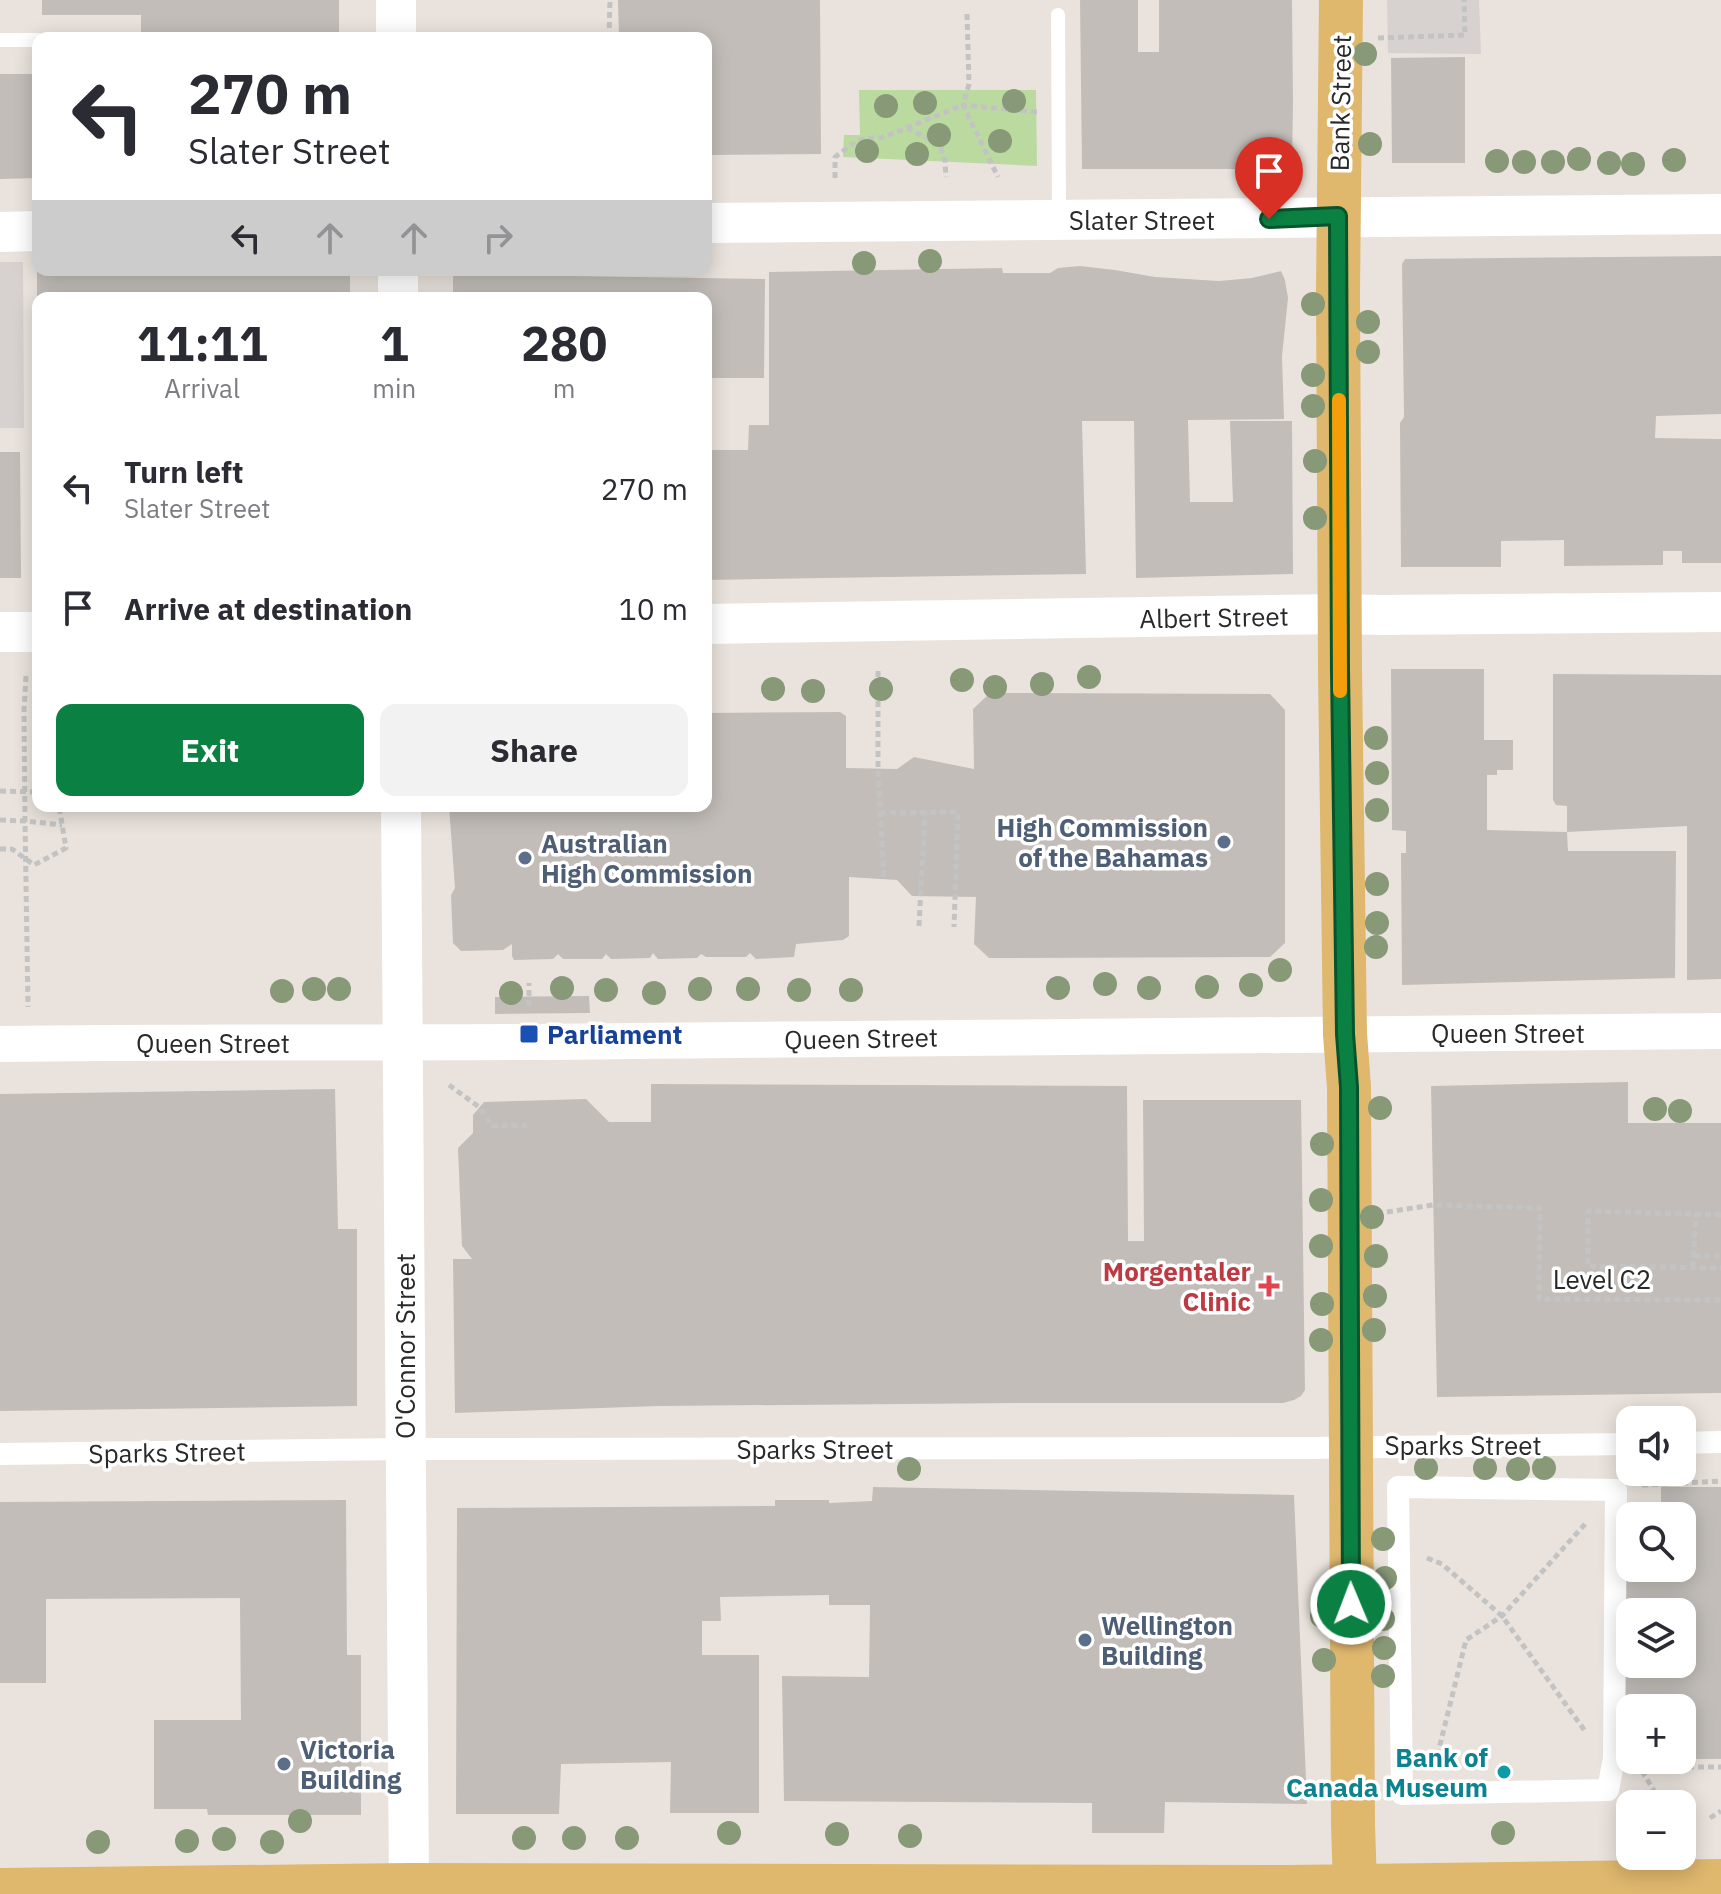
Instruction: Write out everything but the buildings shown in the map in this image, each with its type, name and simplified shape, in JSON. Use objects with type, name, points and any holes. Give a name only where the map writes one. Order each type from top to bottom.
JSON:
[{"type":"main road","points":[[396,0],[396,32]]},
{"type":"main road","name":"Bank Street","points":[[1341,0],[1338,216],[1340,614],[1345,1034],[1349,1087],[1355,1886]]},
{"type":"main road","name":"Slater Street","points":[[712,223],[1721,214]]},
{"type":"main road","points":[[0,232],[32,231]]},
{"type":"main road","name":"Albert Street","points":[[712,624],[1340,614],[1721,612]]},
{"type":"main road","points":[[0,632],[32,632]]},
{"type":"main road","name":"O'Connor Street","points":[[401,812],[409,1885]]},
{"type":"main road","points":[[0,1890],[409,1885],[1355,1886],[1721,1881]]},
{"type":"street","name":"Queen Street","points":[[0,1044],[1721,1031]]},
{"type":"street","points":[[1696,1443],[1721,1442]]},
{"type":"street","name":"Sparks Street","points":[[0,1454],[406,1449],[1616,1444]]},
{"type":"street","points":[[1398,1487],[1616,1490],[1613,1767],[1608,1790],[1402,1794],[1399,1548],[1398,1487]]},
{"type":"lane","points":[[1058,15],[1059,220]]},
{"type":"lane","points":[[0,40],[32,40]]},
{"type":"path","points":[[609,32],[610,0]]},
{"type":"path","points":[[1373,39],[1465,35],[1464,0]]},
{"type":"path","points":[[967,14],[969,84],[963,105],[998,177]]},
{"type":"path","points":[[835,178],[835,157],[858,140],[884,137],[963,105],[1037,112]]},
{"type":"path","points":[[906,128],[940,144],[946,177]]},
{"type":"path","points":[[878,671],[878,769],[884,879]]},
{"type":"path","points":[[26,676],[28,1007]]},
{"type":"path","points":[[0,791],[32,792]]},
{"type":"path","points":[[0,849],[12,849],[34,865],[66,848],[60,812]]},
{"type":"path","points":[[919,926],[925,812]]},
{"type":"path","points":[[880,813],[958,812],[954,927]]},
{"type":"path","points":[[0,820],[62,825]]},
{"type":"path","points":[[517,1004],[529,1004],[529,983]]},
{"type":"path","points":[[449,1085],[479,1107],[492,1126],[527,1125]]},
{"type":"path","name":"Level C2","points":[[1385,1213],[1433,1205],[1540,1208],[1539,1299],[1721,1300]]},
{"type":"path","points":[[1721,1215],[1588,1211],[1588,1266],[1721,1268]]},
{"type":"path","points":[[1693,1267],[1696,1214]]},
{"type":"path","points":[[1694,1256],[1721,1256]]},
{"type":"path","points":[[1399,1548],[1442,1564],[1502,1616],[1568,1710],[1613,1767]]},
{"type":"path","points":[[1428,1794],[1466,1640],[1502,1616]]},
{"type":"path","points":[[1696,1767],[1721,1767]]},
{"type":"path","points":[[1710,1818],[1721,1811]]},
{"type":"green space","points":[[859,90],[1036,90],[1037,166],[843,157],[844,135],[860,135]]},
{"type":"shaded area","points":[[1387,0],[1479,0],[1481,54],[1388,53]]},
{"type":"shaded area","points":[[0,262],[23,262],[24,428],[0,428]]},
{"type":"slow traffic","points":[[1339,400],[1340,691]]},
{"type":"place","name":"High Commission of the Bahamas","points":[[1224,842]]},
{"type":"place","name":"Australian High Commission","points":[[525,858]]},
{"type":"place","name":"Parliament","points":[[529,1034]]},
{"type":"place","name":"Morgentaler Clinic","points":[[1269,1286]]},
{"type":"place","name":"Wellington Building","points":[[1085,1640]]},
{"type":"place","name":"Victoria Building","points":[[284,1764]]},
{"type":"place","name":"Bank of Canada Museum","points":[[1504,1772]]},
{"type":"route","points":[[1269,219],[1338,216],[1340,670],[1345,1034],[1349,1087],[1351,1604]]}]
